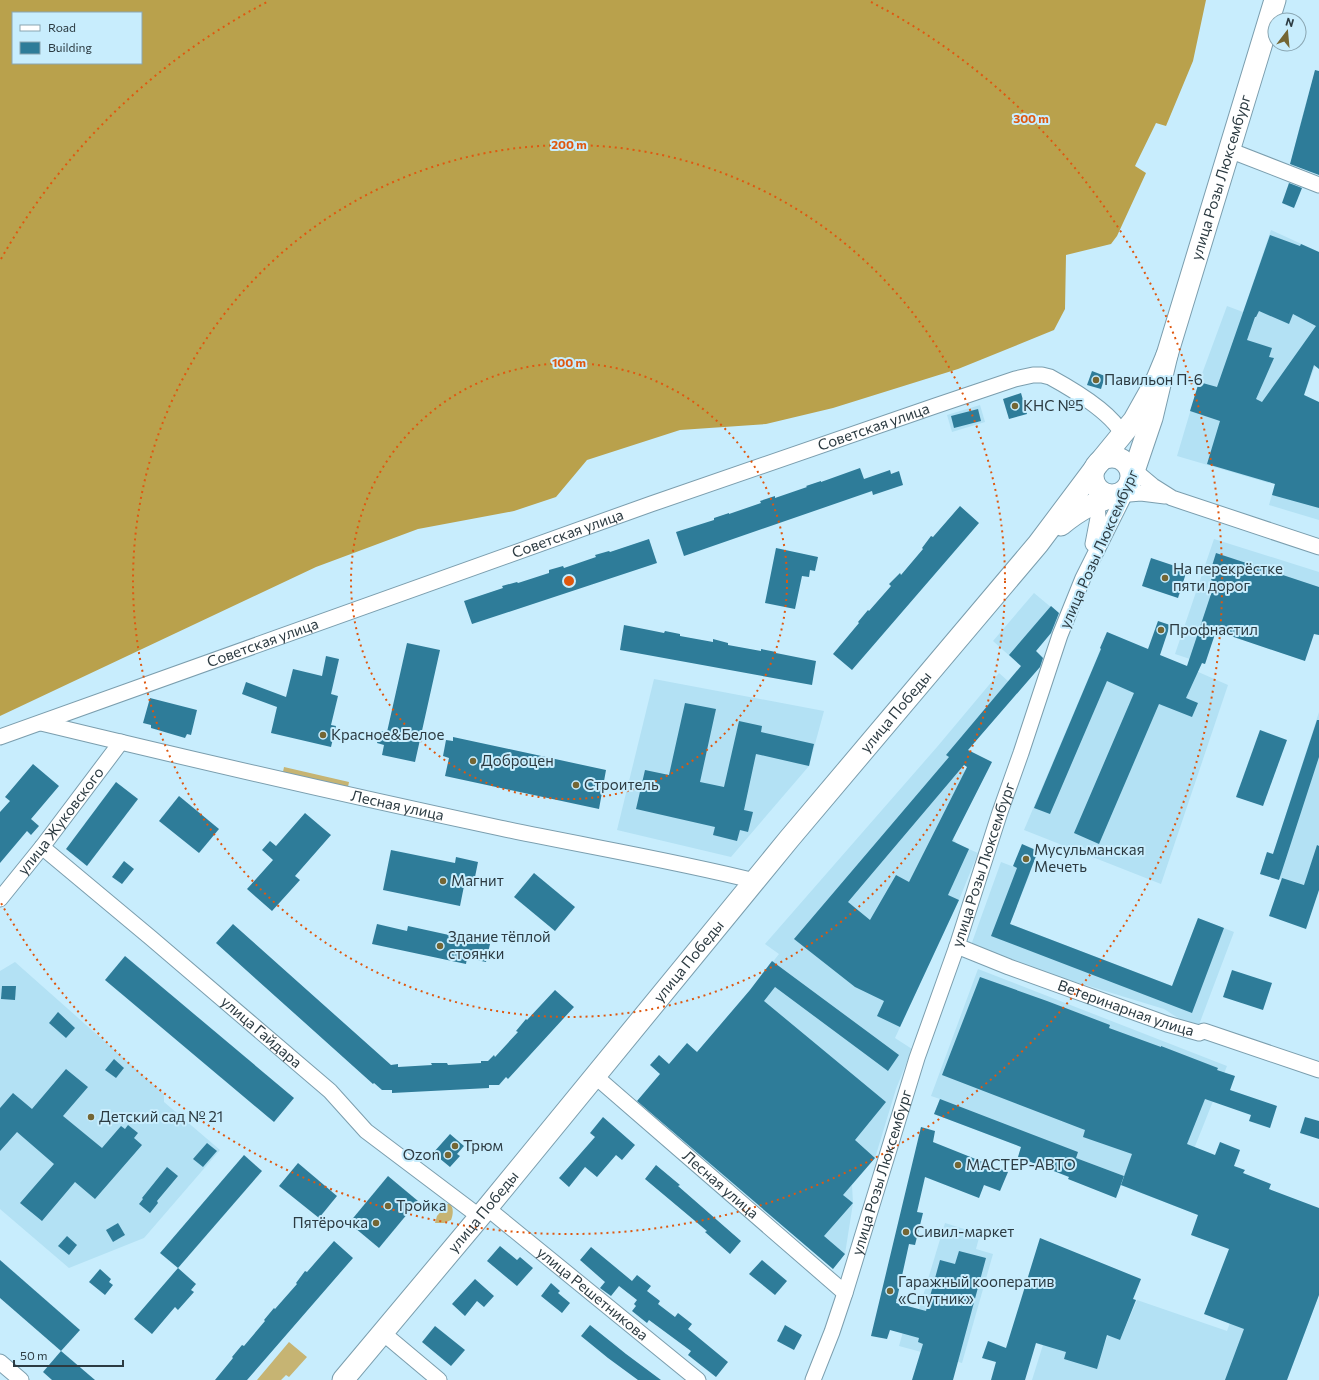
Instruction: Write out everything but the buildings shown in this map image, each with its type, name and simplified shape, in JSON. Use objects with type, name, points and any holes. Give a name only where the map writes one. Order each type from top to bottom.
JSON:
[{"type":"street","name":"улица Розы Люксембург","points":[[813,1380],[832,1332],[845,1293],[917,1058],[957,946],[1000,812],[1060,635],[1152,418],[1167,354],[1275,0]]},
{"type":"street","points":[[1229,150],[1319,185]]},
{"type":"street","name":"улица Розы Люксембург","points":[[1098,464],[1146,400],[1157,379],[1167,354]]},
{"type":"street","name":"Советская улица","points":[[0,737],[636,509],[1016,379],[1033,375],[1042,375],[1050,378],[1100,410],[1118,426],[1122,434]]},
{"type":"street","points":[[1100,410],[1111,414],[1125,415],[1136,410],[1146,400]]},
{"type":"street","points":[[1083,578],[1097,528],[1097,494],[1094,475],[1098,464],[1105,459],[1114,457],[1126,480],[1141,493],[1172,498],[1319,547]]},
{"type":"street","name":"улица Победы","points":[[343,1380],[483,1213],[755,881],[1038,544],[1098,464]]},
{"type":"street","points":[[1097,494],[1102,492],[1110,495],[1126,480]]},
{"type":"street","points":[[1126,480],[1153,486],[1172,498]]},
{"type":"street","name":"улица Победы","points":[[1038,544],[1097,494]]},
{"type":"street","name":"Лесная улица","points":[[41,723],[492,826],[652,858],[755,881]]},
{"type":"street","name":"улица Жуковского","points":[[0,900],[121,742]]},
{"type":"street","name":"улица Гайдара","points":[[42,847],[330,1091],[366,1131],[483,1213]]},
{"type":"street","name":"Ветеринарная улица","points":[[957,946],[1009,967],[1167,1024],[1198,1033],[1204,1031],[1319,1070]]},
{"type":"street","name":"Лесная улица","points":[[595,1076],[845,1293]]},
{"type":"street","name":"улица Решетникова","points":[[483,1213],[698,1380]]},
{"type":"street","points":[[383,1332],[439,1380]]},
{"type":"street","points":[[0,1362],[21,1380]]},
{"type":"shaded area","points":[[0,0],[1206,0],[1193,61],[1166,126],[1156,123],[1135,166],[1146,173],[1117,236],[1111,244],[1066,255],[1065,309],[1054,330],[958,369],[833,408],[766,424],[680,430],[587,460],[556,497],[514,511],[418,529],[316,567],[0,716]]},
{"type":"shaded area","points":[[1271,230],[1319,252],[1319,369],[1315,366],[1304,395],[1319,402],[1276,450],[1269,483],[1177,456],[1199,382],[1227,306],[1243,312]]},
{"type":"shaded area","points":[[980,405],[985,422],[952,432],[947,415]]},
{"type":"shaded area","points":[[1275,484],[1319,493],[1319,520],[1269,505]]},
{"type":"shaded area","points":[[1214,539],[1319,572],[1319,635],[1225,604],[1205,664],[1175,654]]},
{"type":"shaded area","points":[[1034,593],[1064,618],[1036,651],[1046,660],[1032,676],[993,641]]},
{"type":"shaded area","points":[[1107,632],[1228,685],[1161,884],[1024,830]]},
{"type":"shaded area","points":[[999,673],[1019,691],[957,763],[973,777],[983,758],[992,762],[953,838],[957,844],[978,853],[959,900],[895,1038],[912,1049],[896,1089],[875,1158],[852,1185],[853,1203],[845,1254],[833,1269],[647,1111],[779,954],[765,944],[937,747]]},
{"type":"shaded area","points":[[654,679],[824,711],[809,766],[731,857],[617,830]]},
{"type":"shaded area","points":[[1319,712],[1319,890],[1293,881],[1273,878],[1260,874],[1267,852],[1273,854]]},
{"type":"shaded area","points":[[284,767],[349,782],[348,787],[283,772]]},
{"type":"shaded area","points":[[1001,862],[1030,873],[1010,924],[1172,986],[1198,918],[1234,932],[1197,1030],[1164,1009],[997,958],[970,948]]},
{"type":"shaded area","name":"Детский сад № 21","points":[[15,962],[164,1094],[164,1102],[220,1150],[144,1238],[69,1268],[0,1209],[0,971]]},
{"type":"shaded area","points":[[978,969],[1227,1066],[1180,1184],[1319,1239],[1319,1295],[1287,1380],[1032,1380],[1047,1332],[1103,1348],[1108,1335],[1120,1340],[1137,1300],[1227,1331],[1260,1241],[1120,1185],[1124,1176],[1076,1158],[1056,1161],[1052,1170],[1018,1157],[1021,1147],[934,1114],[940,1099],[931,1096]]},
{"type":"shaded area","points":[[447,1204],[450,1204],[453,1210],[451,1220],[444,1223],[435,1223],[437,1216]]},
{"type":"shaded area","points":[[945,1223],[980,1234],[976,1249],[993,1254],[962,1363],[899,1346],[910,1307],[919,1309]]},
{"type":"shaded area","points":[[289,1342],[307,1357],[289,1377],[286,1375],[281,1380],[257,1380]]},
{"type":"place","name":"Павильон П-6","points":[[1096,380]]},
{"type":"place","name":"КНС №5","points":[[1015,406]]},
{"type":"place","name":"На перекрёстке пяти дорог","points":[[1165,578]]},
{"type":"place","name":"Профнастил","points":[[1161,630]]},
{"type":"place","name":"Красное&Белое","points":[[323,735]]},
{"type":"place","name":"Доброцен","points":[[473,761]]},
{"type":"place","name":"Строитель","points":[[576,785]]},
{"type":"place","name":"Мусульманская Мечеть","points":[[1026,859]]},
{"type":"place","name":"Магнит","points":[[443,881]]},
{"type":"place","name":"Здание тёплой стоянки","points":[[440,946]]},
{"type":"place","name":"Детский сад № 21","points":[[91,1117]]},
{"type":"place","name":"Трюм","points":[[455,1146]]},
{"type":"place","name":"Ozon","points":[[448,1155]]},
{"type":"place","name":"МАСТЕР-АВТО","points":[[958,1165]]},
{"type":"place","name":"Тройка","points":[[388,1206]]},
{"type":"place","name":"Пятёрочка","points":[[376,1223]]},
{"type":"place","name":"Сивил-маркет","points":[[906,1232]]},
{"type":"place","name":"Гаражный кооператив «Спутник»","points":[[890,1291]]}]
